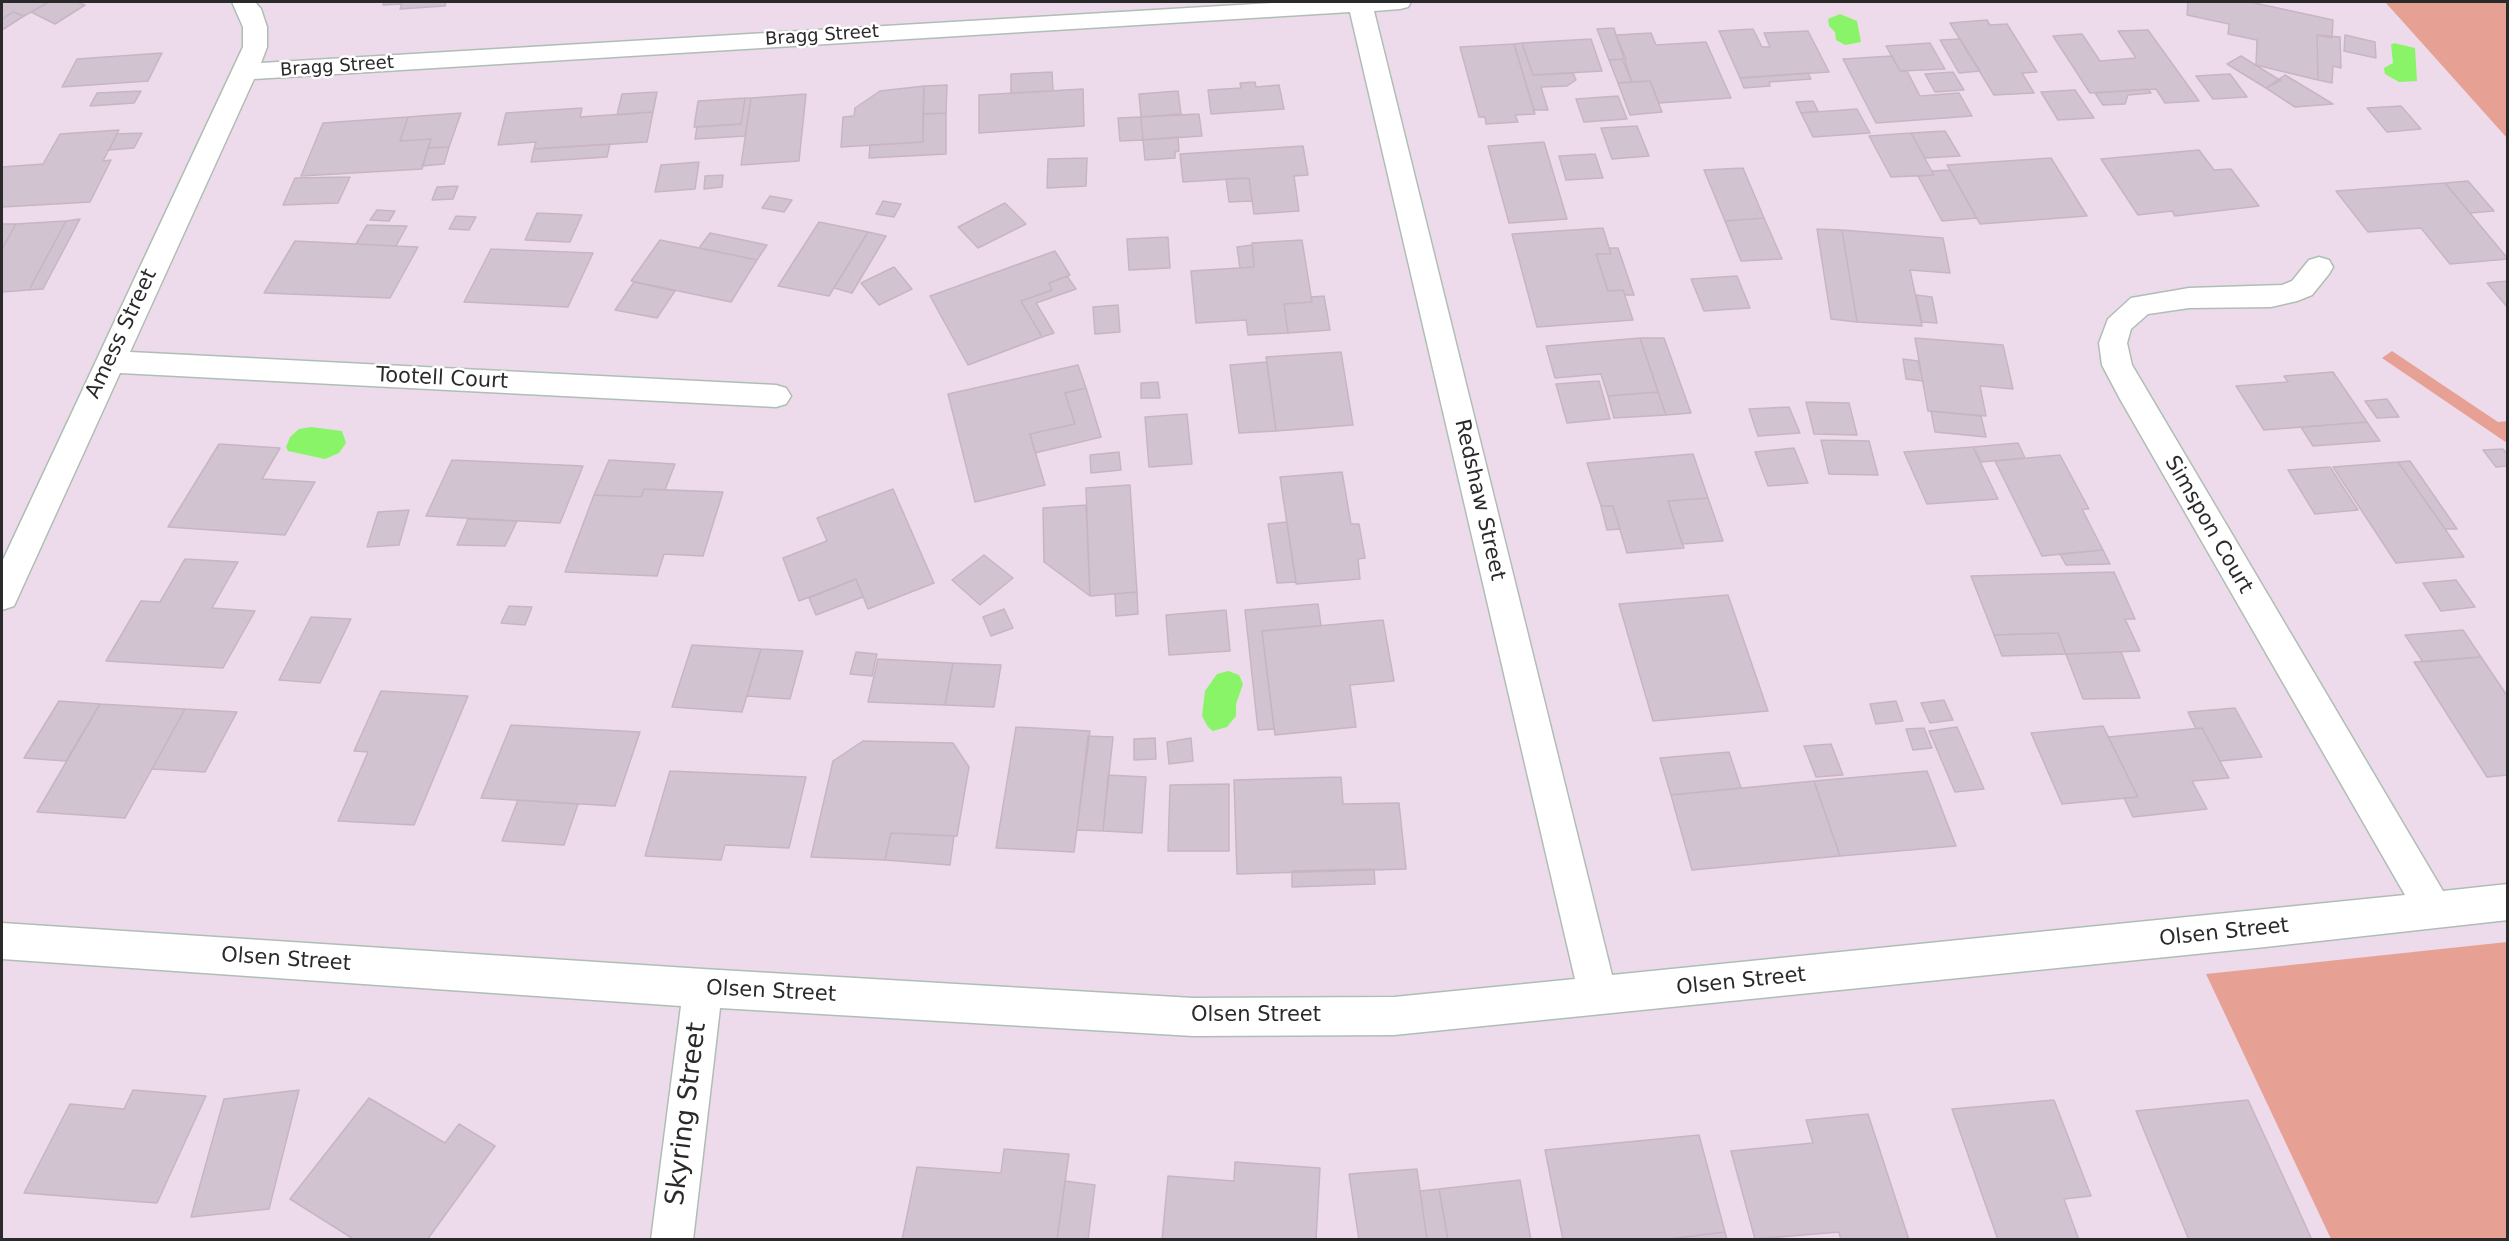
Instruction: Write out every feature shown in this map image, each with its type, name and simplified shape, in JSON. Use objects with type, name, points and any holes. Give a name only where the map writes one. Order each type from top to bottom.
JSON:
[{"type":"street","name":"Amess Street","points":[[2,596],[245,72],[255,47],[255,27],[249,9],[243,2]]},
{"type":"street","points":[[990,2],[990,26]]},
{"type":"street","name":"Bragg Street","points":[[245,72],[1400,2]]},
{"type":"street","name":"Redshaw Street","points":[[1360,4],[1598,996]]},
{"type":"street","name":"Simspon Court","points":[[2319,267],[2302,288],[2287,294],[2271,297],[2188,298],[2141,305],[2127,315],[2118,326],[2114,343],[2117,365],[2433,909]]},
{"type":"street","name":"Tootell Court","points":[[109,362],[776,396]]},
{"type":"street","name":"Olsen Street","points":[[2,941],[703,988],[1193,1017],[1394,1016],[2265,929],[2508,902]]},
{"type":"street","name":"Skyring Street","points":[[672,1239],[703,988]]},
{"type":"shaded area","points":[[2385,2],[2507,2],[2507,138],[2404,23]]},
{"type":"shaded area","points":[[1840,14],[1857,21],[1861,42],[1845,45],[1836,40],[1835,32],[1829,26],[1828,19]]},
{"type":"shaded area","points":[[2394,43],[2415,48],[2417,81],[2399,82],[2385,74],[2384,68],[2393,63],[2391,45]]},
{"type":"shaded area","points":[[2392,351],[2498,422],[2507,421],[2507,443],[2382,358]]},
{"type":"shaded area","points":[[311,427],[342,431],[346,443],[339,453],[325,459],[288,451],[286,447],[290,437],[299,429]]},
{"type":"shaded area","points":[[1228,671],[1239,675],[1243,684],[1236,704],[1236,716],[1227,727],[1213,731],[1202,716],[1205,691],[1217,674]]},
{"type":"shaded area","points":[[2507,942],[2507,1239],[2331,1239],[2206,974]]},
{"type":"building","points":[[2,2],[49,2],[24,16],[13,12],[2,19]]},
{"type":"building","points":[[49,2],[77,2],[85,5],[55,24],[31,12]]},
{"type":"building","points":[[384,2],[446,2],[445,6],[400,9],[402,4],[383,5]]},
{"type":"building","points":[[2188,2],[2250,2],[2333,20],[2332,38],[2317,35],[2318,80],[2256,65],[2257,40],[2228,34],[2229,24],[2187,15]]},
{"type":"building","points":[[13,12],[24,16],[2,30],[2,19]]},
{"type":"building","points":[[1987,20],[1990,25],[2007,24],[2037,72],[2022,73],[2034,93],[1994,95],[1950,23]]},
{"type":"building","points":[[1614,28],[1626,59],[1609,60],[1597,29]]},
{"type":"building","points":[[1753,29],[1762,47],[1770,47],[1764,33],[1808,31],[1829,72],[1740,78],[1719,31]]},
{"type":"building","points":[[2148,30],[2199,101],[2165,103],[2156,89],[2090,93],[2053,36],[2082,34],[2100,61],[2136,58],[2118,31]]},
{"type":"building","points":[[1651,33],[1656,45],[1706,42],[1731,98],[1659,103],[1650,81],[1632,82],[1616,35]]},
{"type":"building","points":[[2317,35],[2340,37],[2341,68],[2333,66],[2332,83],[2318,80]]},
{"type":"building","points":[[2345,35],[2375,42],[2376,58],[2344,51]]},
{"type":"building","points":[[1591,39],[1602,71],[1533,75],[1522,43]]},
{"type":"building","points":[[1960,39],[1980,71],[1959,73],[1940,40]]},
{"type":"building","points":[[1522,43],[1533,75],[1573,73],[1576,80],[1567,86],[1541,87],[1548,110],[1534,110],[1514,44]]},
{"type":"building","points":[[1930,43],[1945,69],[1900,71],[1886,46]]},
{"type":"building","points":[[1514,44],[1535,114],[1515,115],[1518,122],[1486,124],[1485,117],[1479,117],[1460,47]]},
{"type":"building","points":[[162,53],[148,81],[62,87],[77,59]]},
{"type":"building","points":[[1892,56],[1900,71],[1907,71],[1920,96],[1959,93],[1972,116],[1876,123],[1843,59]]},
{"type":"building","points":[[2241,56],[2281,80],[2266,88],[2227,64]]},
{"type":"building","points":[[1622,59],[1632,82],[1618,83],[1609,60]]},
{"type":"building","points":[[1052,72],[1053,91],[1011,93],[1011,74]]},
{"type":"building","points":[[1953,72],[1964,90],[1935,92],[1925,74]]},
{"type":"building","points":[[1808,73],[1811,79],[1769,82],[1770,86],[1744,88],[1740,78]]},
{"type":"building","points":[[2230,74],[2247,97],[2213,99],[2196,76]]},
{"type":"building","points":[[2285,75],[2333,104],[2295,107],[2266,88]]},
{"type":"building","points":[[1650,81],[1662,112],[1630,115],[1618,83]]},
{"type":"building","points":[[1255,82],[1256,87],[1279,85],[1284,109],[1211,114],[1208,90],[1241,88],[1240,83]]},
{"type":"building","points":[[947,85],[946,113],[923,114],[924,86]]},
{"type":"building","points":[[924,86],[923,142],[841,147],[843,117],[854,116],[855,108],[880,91]]},
{"type":"building","points":[[1083,89],[1084,126],[979,133],[979,95]]},
{"type":"building","points":[[2148,89],[2151,93],[2128,95],[2125,104],[2103,105],[2095,93]]},
{"type":"building","points":[[2075,90],[2094,118],[2058,120],[2041,92]]},
{"type":"building","points":[[141,91],[134,103],[90,106],[97,93]]},
{"type":"building","points":[[1178,91],[1181,114],[1141,117],[1139,94]]},
{"type":"building","points":[[657,92],[653,112],[617,115],[622,94]]},
{"type":"building","points":[[806,94],[799,161],[741,165],[751,98]]},
{"type":"building","points":[[1618,96],[1627,119],[1584,122],[1576,99]]},
{"type":"building","points":[[745,98],[741,124],[694,127],[698,101]]},
{"type":"building","points":[[745,98],[751,98],[745,136],[695,139],[697,127],[741,124]]},
{"type":"building","points":[[1813,101],[1818,111],[1801,113],[1796,102]]},
{"type":"building","points":[[2401,106],[2421,129],[2387,132],[2367,108]]},
{"type":"building","points":[[582,108],[580,117],[653,112],[647,142],[534,149],[536,142],[498,145],[506,113]]},
{"type":"building","points":[[1857,109],[1870,133],[1813,137],[1801,113]]},
{"type":"building","points":[[461,113],[449,147],[428,148],[431,139],[400,141],[408,117]]},
{"type":"building","points":[[946,113],[946,154],[869,158],[870,145],[923,142],[923,114]]},
{"type":"building","points":[[1199,114],[1202,136],[1143,140],[1141,117]]},
{"type":"building","points":[[408,117],[400,141],[431,139],[422,169],[301,176],[323,123]]},
{"type":"building","points":[[1141,117],[1143,140],[1120,141],[1118,118]]},
{"type":"building","points":[[1637,126],[1649,156],[1612,159],[1601,128]]},
{"type":"building","points":[[119,130],[103,161],[111,160],[90,202],[2,207],[2,167],[43,164],[60,134]]},
{"type":"building","points":[[1945,131],[1960,156],[1925,158],[1911,133]]},
{"type":"building","points":[[142,133],[134,148],[109,150],[117,134]]},
{"type":"building","points":[[1911,133],[1934,175],[1891,177],[1869,136]]},
{"type":"building","points":[[1178,137],[1179,151],[1175,152],[1175,158],[1145,160],[1143,140]]},
{"type":"building","points":[[1544,142],[1567,219],[1509,223],[1488,146]]},
{"type":"building","points":[[610,144],[607,157],[531,162],[534,149]]},
{"type":"building","points":[[1303,146],[1308,175],[1294,176],[1299,211],[1254,214],[1249,178],[1183,182],[1180,154]]},
{"type":"building","points":[[449,147],[444,164],[422,166],[428,148]]},
{"type":"building","points":[[2199,150],[2214,170],[2231,169],[2259,206],[2175,216],[2172,211],[2138,215],[2101,159]]},
{"type":"building","points":[[1595,154],[1603,178],[1566,180],[1559,156]]},
{"type":"building","points":[[1087,158],[1086,186],[1047,188],[1048,159]]},
{"type":"building","points":[[2051,158],[2087,216],[1980,224],[1947,165]]},
{"type":"building","points":[[699,162],[695,189],[655,192],[661,165]]},
{"type":"building","points":[[1743,168],[1764,218],[1725,221],[1704,170]]},
{"type":"building","points":[[1950,170],[1977,218],[1942,221],[1918,176],[1934,175],[1932,171]]},
{"type":"building","points":[[723,175],[722,187],[704,189],[705,176]]},
{"type":"building","points":[[350,177],[338,203],[283,205],[295,178]]},
{"type":"building","points":[[1249,178],[1252,201],[1229,202],[1226,179]]},
{"type":"building","points":[[2468,181],[2494,211],[2470,213],[2445,183]]},
{"type":"building","points":[[2445,183],[2508,259],[2450,264],[2421,228],[2368,232],[2336,191]]},
{"type":"building","points":[[458,186],[453,199],[432,200],[437,187]]},
{"type":"building","points":[[770,196],[792,200],[784,212],[762,208]]},
{"type":"building","points":[[883,201],[901,204],[894,217],[876,214]]},
{"type":"building","points":[[1005,203],[1026,224],[978,248],[958,227]]},
{"type":"building","points":[[377,210],[395,211],[389,221],[370,220]]},
{"type":"building","points":[[537,213],[582,215],[570,242],[525,240]]},
{"type":"building","points":[[456,216],[476,217],[469,230],[449,229]]},
{"type":"building","points":[[1764,218],[1782,259],[1741,261],[1725,221]]},
{"type":"building","points":[[80,219],[43,289],[29,290],[66,221]]},
{"type":"building","points":[[66,221],[29,290],[2,292],[2,249],[16,224]]},
{"type":"building","points":[[819,222],[868,232],[829,296],[778,286]]},
{"type":"building","points":[[2,224],[16,224],[2,249]]},
{"type":"building","points":[[367,225],[407,226],[396,246],[356,244]]},
{"type":"building","points":[[1603,228],[1611,254],[1596,254],[1608,291],[1623,290],[1633,320],[1537,327],[1512,234]]},
{"type":"building","points":[[1817,229],[1842,230],[1857,322],[1831,319]]},
{"type":"building","points":[[1842,230],[1943,238],[1950,273],[1910,270],[1922,326],[1857,322]]},
{"type":"building","points":[[868,232],[886,236],[852,293],[834,288]]},
{"type":"building","points":[[710,233],[767,245],[757,260],[699,248]]},
{"type":"building","points":[[1168,237],[1170,268],[1129,270],[1127,239]]},
{"type":"building","points":[[660,240],[757,260],[731,302],[631,281]]},
{"type":"building","points":[[1302,240],[1312,302],[1284,304],[1288,333],[1248,335],[1246,320],[1196,323],[1191,271],[1254,267],[1252,243]]},
{"type":"building","points":[[295,241],[418,247],[390,298],[264,293]]},
{"type":"building","points":[[1252,245],[1254,267],[1240,268],[1237,247]]},
{"type":"building","points":[[1609,248],[1618,248],[1634,295],[1625,295],[1623,290],[1608,291],[1596,254],[1611,254]]},
{"type":"building","points":[[491,249],[593,253],[568,307],[464,302]]},
{"type":"building","points":[[1055,251],[1070,275],[1049,283],[1052,290],[1021,301],[1042,337],[968,365],[930,296]]},
{"type":"building","points":[[894,267],[912,289],[879,305],[861,283]]},
{"type":"building","points":[[1067,276],[1076,289],[1036,303],[1054,333],[1042,337],[1021,301],[1052,290],[1049,283]]},
{"type":"building","points":[[1737,276],[1750,308],[1704,311],[1691,279]]},
{"type":"building","points":[[2508,281],[2508,308],[2487,283]]},
{"type":"building","points":[[634,282],[675,291],[657,318],[615,310]]},
{"type":"building","points":[[1916,295],[1932,297],[1937,323],[1922,322]]},
{"type":"building","points":[[1324,296],[1330,330],[1288,333],[1284,304],[1312,302],[1311,297]]},
{"type":"building","points":[[1118,305],[1120,332],[1095,334],[1093,307]]},
{"type":"building","points":[[1640,338],[1658,392],[1608,396],[1601,374],[1555,378],[1546,346]]},
{"type":"building","points":[[1640,338],[1664,338],[1691,413],[1666,415]]},
{"type":"building","points":[[1915,338],[2003,345],[2013,389],[1980,386],[1986,416],[1928,411]]},
{"type":"building","points":[[1341,352],[1353,425],[1276,431],[1266,357]]},
{"type":"building","points":[[1903,359],[1918,361],[1923,381],[1906,379]]},
{"type":"building","points":[[1267,362],[1276,431],[1239,433],[1230,365]]},
{"type":"building","points":[[1078,365],[1086,388],[1065,393],[1075,424],[1030,434],[1045,485],[975,502],[948,394]]},
{"type":"building","points":[[2333,372],[2367,422],[2264,430],[2236,386],[2288,382],[2284,376]]},
{"type":"building","points":[[1599,381],[1610,419],[1567,423],[1556,384]]},
{"type":"building","points":[[1158,382],[1160,398],[1141,398],[1141,383]]},
{"type":"building","points":[[1086,388],[1101,437],[1035,453],[1030,434],[1075,424],[1065,393]]},
{"type":"building","points":[[1658,392],[1666,415],[1614,418],[1608,396]]},
{"type":"building","points":[[2387,399],[2399,417],[2377,418],[2365,401]]},
{"type":"building","points":[[1806,402],[1849,403],[1857,435],[1814,434]]},
{"type":"building","points":[[1789,407],[1800,433],[1758,436],[1749,409]]},
{"type":"building","points":[[1931,411],[1981,416],[1986,437],[1935,432]]},
{"type":"building","points":[[1187,414],[1192,464],[1149,467],[1145,417]]},
{"type":"building","points":[[2367,422],[2380,441],[2313,446],[2301,427]]},
{"type":"building","points":[[1821,440],[1869,441],[1878,475],[1829,474]]},
{"type":"building","points":[[2018,443],[2025,458],[1981,462],[1973,447]]},
{"type":"building","points":[[219,444],[280,448],[262,479],[315,482],[285,535],[168,527]]},
{"type":"building","points":[[1973,447],[1998,499],[1927,504],[1904,452]]},
{"type":"building","points":[[1794,448],[1808,483],[1768,486],[1755,452]]},
{"type":"building","points":[[2503,449],[2508,455],[2508,466],[2496,467],[2483,450]]},
{"type":"building","points":[[1119,452],[1121,470],[1091,473],[1090,455]]},
{"type":"building","points":[[1693,454],[1708,498],[1668,501],[1684,548],[1627,553],[1613,506],[1601,506],[1587,463]]},
{"type":"building","points":[[2060,455],[2089,509],[2082,509],[2103,550],[2042,556],[1995,461]]},
{"type":"building","points":[[452,460],[583,466],[560,523],[426,516]]},
{"type":"building","points":[[609,460],[675,464],[665,490],[644,489],[641,497],[594,495]]},
{"type":"building","points":[[2410,461],[2457,529],[2445,529],[2398,462]]},
{"type":"building","points":[[2398,462],[2464,557],[2396,563],[2333,467]]},
{"type":"building","points":[[2330,467],[2358,510],[2315,514],[2288,470]]},
{"type":"building","points":[[1342,472],[1351,524],[1359,524],[1365,558],[1358,559],[1360,579],[1296,584],[1280,477]]},
{"type":"building","points":[[1130,485],[1137,592],[1090,596],[1086,488]]},
{"type":"building","points":[[644,489],[723,492],[703,556],[664,554],[657,576],[565,572],[594,495],[641,497]]},
{"type":"building","points":[[893,489],[934,583],[868,609],[856,579],[799,601],[783,558],[827,541],[817,518]]},
{"type":"building","points":[[1708,498],[1723,541],[1682,544],[1668,501]]},
{"type":"building","points":[[1086,505],[1090,596],[1044,562],[1043,508]]},
{"type":"building","points":[[1601,506],[1613,506],[1620,529],[1607,530]]},
{"type":"building","points":[[409,510],[399,545],[367,547],[378,512]]},
{"type":"building","points":[[468,519],[517,521],[505,546],[457,545]]},
{"type":"building","points":[[1287,522],[1296,582],[1277,583],[1268,524]]},
{"type":"building","points":[[2103,550],[2110,564],[2066,565],[2060,554]]},
{"type":"building","points":[[984,555],[1013,578],[980,605],[952,580]]},
{"type":"building","points":[[185,559],[238,562],[212,608],[255,611],[223,668],[106,661],[141,601],[160,602]]},
{"type":"building","points":[[2114,572],[2135,619],[2125,619],[2140,651],[2066,654],[2058,633],[1994,635],[1971,576]]},
{"type":"building","points":[[856,579],[863,597],[816,615],[809,598]]},
{"type":"building","points":[[2456,580],[2475,607],[2441,611],[2423,583]]},
{"type":"building","points":[[1137,592],[1138,614],[1116,616],[1115,594]]},
{"type":"building","points":[[1728,595],[1768,711],[1653,721],[1619,604]]},
{"type":"building","points":[[1318,604],[1321,626],[1262,631],[1274,729],[1258,730],[1245,610]]},
{"type":"building","points":[[509,606],[532,607],[525,625],[501,623]]},
{"type":"building","points":[[1004,609],[1013,628],[991,636],[983,617]]},
{"type":"building","points":[[1226,610],[1230,651],[1169,655],[1166,615]]},
{"type":"building","points":[[311,617],[351,619],[320,683],[279,680]]},
{"type":"building","points":[[1383,620],[1394,681],[1350,685],[1356,727],[1275,735],[1262,631]]},
{"type":"building","points":[[2463,630],[2481,657],[2423,662],[2405,635]]},
{"type":"building","points":[[2058,633],[2066,654],[2002,656],[1994,635]]},
{"type":"building","points":[[692,645],[761,649],[742,712],[672,707]]},
{"type":"building","points":[[761,649],[803,651],[790,699],[747,696]]},
{"type":"building","points":[[856,652],[877,654],[872,676],[850,674]]},
{"type":"building","points":[[2121,652],[2140,698],[2083,699],[2066,654]]},
{"type":"building","points":[[2481,657],[2508,697],[2508,775],[2487,777],[2414,662]]},
{"type":"building","points":[[878,659],[953,663],[945,705],[868,702]]},
{"type":"building","points":[[953,663],[1001,665],[994,707],[945,705]]},
{"type":"building","points":[[381,691],[468,696],[414,825],[338,821],[368,752],[354,751]]},
{"type":"building","points":[[1944,700],[1953,720],[1930,723],[1921,703]]},
{"type":"building","points":[[59,701],[100,704],[66,761],[24,758]]},
{"type":"building","points":[[1896,701],[1903,721],[1876,724],[1870,704]]},
{"type":"building","points":[[100,704],[185,709],[125,818],[37,812]]},
{"type":"building","points":[[2235,708],[2262,757],[2220,761],[2202,728],[2196,729],[2188,712]]},
{"type":"building","points":[[185,709],[237,712],[205,772],[152,769]]},
{"type":"building","points":[[511,725],[640,732],[615,806],[481,798]]},
{"type":"building","points":[[2103,726],[2138,797],[2062,804],[2031,733]]},
{"type":"building","points":[[1016,727],[1090,731],[1074,852],[996,848]]},
{"type":"building","points":[[1957,727],[1984,789],[1955,792],[1929,731]]},
{"type":"building","points":[[1924,728],[1932,748],[1913,750],[1906,729]]},
{"type":"building","points":[[2202,728],[2229,778],[2192,781],[2207,809],[2133,817],[2124,798],[2138,797],[2108,737]]},
{"type":"building","points":[[1088,736],[1113,737],[1103,831],[1077,830]]},
{"type":"building","points":[[1155,738],[1156,759],[1134,760],[1134,739]]},
{"type":"building","points":[[1191,738],[1193,761],[1169,764],[1167,742]]},
{"type":"building","points":[[863,741],[953,743],[969,767],[957,836],[891,833],[885,860],[811,857],[833,761]]},
{"type":"building","points":[[1831,744],[1843,775],[1816,777],[1804,746]]},
{"type":"building","points":[[1729,752],[1741,788],[1671,795],[1660,758]]},
{"type":"building","points":[[670,771],[806,777],[789,848],[725,845],[721,860],[645,856]]},
{"type":"building","points":[[1927,771],[1956,846],[1840,856],[1814,781]]},
{"type":"building","points":[[1108,775],[1146,777],[1142,833],[1103,831]]},
{"type":"building","points":[[1341,777],[1343,804],[1399,803],[1406,869],[1237,874],[1234,780]]},
{"type":"building","points":[[1814,781],[1840,856],[1692,870],[1671,795]]},
{"type":"building","points":[[1229,784],[1229,851],[1168,851],[1170,785]]},
{"type":"building","points":[[518,800],[578,804],[564,845],[502,841]]},
{"type":"building","points":[[891,833],[954,836],[950,865],[885,860]]},
{"type":"building","points":[[1374,869],[1375,884],[1292,887],[1292,871]]},
{"type":"building","points":[[133,1090],[206,1096],[157,1203],[24,1193],[70,1104],[124,1109]]},
{"type":"building","points":[[299,1090],[269,1209],[191,1217],[224,1099]]},
{"type":"building","points":[[369,1098],[445,1143],[459,1124],[495,1146],[427,1240],[355,1240],[290,1199]]},
{"type":"building","points":[[2054,1100],[2091,1196],[2064,1199],[2079,1240],[1998,1240],[1952,1109]]},
{"type":"building","points":[[2248,1100],[2312,1240],[2189,1240],[2136,1111]]},
{"type":"building","points":[[1868,1114],[1909,1240],[1841,1240],[1839,1232],[1755,1239],[1731,1151],[1813,1143],[1806,1120]]},
{"type":"building","points":[[1699,1135],[1725,1232],[1661,1240],[1563,1240],[1545,1150]]},
{"type":"building","points":[[1004,1149],[1069,1154],[1057,1240],[902,1240],[917,1167],[1001,1173]]},
{"type":"building","points":[[1235,1162],[1320,1168],[1316,1240],[1162,1240],[1168,1176],[1234,1181]]},
{"type":"building","points":[[1417,1169],[1427,1240],[1359,1240],[1349,1174]]},
{"type":"building","points":[[1520,1180],[1531,1240],[1448,1240],[1439,1189]]},
{"type":"building","points":[[1065,1181],[1095,1185],[1088,1240],[1057,1240]]},
{"type":"building","points":[[1439,1189],[1448,1240],[1427,1240],[1420,1191]]},
{"type":"building","points":[[1725,1232],[1727,1240],[1661,1240]]}]
